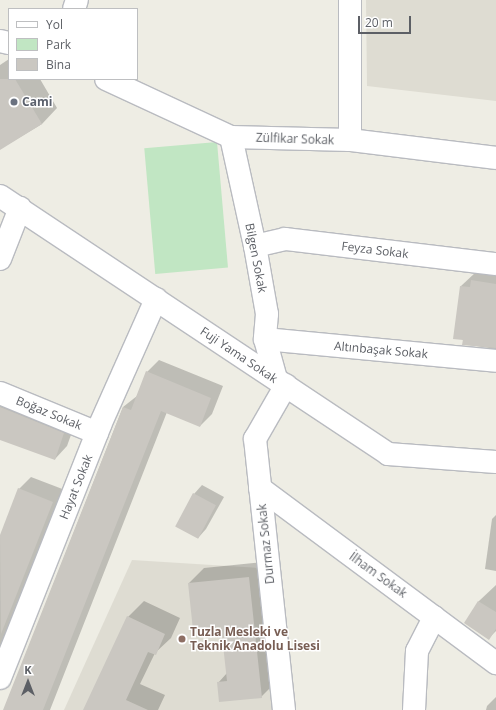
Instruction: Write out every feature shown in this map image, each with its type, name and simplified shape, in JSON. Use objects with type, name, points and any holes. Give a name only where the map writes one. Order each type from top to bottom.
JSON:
[{"type":"street","points":[[350,0],[350,140]]},
{"type":"street","name":"Zülfikar Sokak","points":[[108,80],[231,137],[350,140],[496,158]]},
{"type":"street","name":"Bilgen Sokak","points":[[231,137],[255,246],[267,314],[265,339],[281,382]]},
{"type":"street","name":"Fuji Yama Sokak","points":[[0,196],[388,454],[496,462]]},
{"type":"street","points":[[0,259],[20,208]]},
{"type":"street","name":"Feyza Sokak","points":[[255,246],[285,239],[496,264]]},
{"type":"street","name":"Hayat Sokak","points":[[0,678],[97,433],[156,299]]},
{"type":"street","name":"Altınbaşak Sokak","points":[[265,339],[496,361]]},
{"type":"street","name":"Durmaz Sokak","points":[[281,382],[255,439],[284,710]]},
{"type":"street","name":"Boğaz Sokak","points":[[0,393],[97,433]]},
{"type":"street","name":"İlham Sokak","points":[[260,488],[496,663]]},
{"type":"street","points":[[414,710],[417,651],[434,617]]},
{"type":"shaded area","points":[[366,0],[496,0],[496,101],[367,86]]},
{"type":"shaded area","name":"Tuzla Mesleki ve Teknik Anadolu Lisesi","points":[[132,560],[258,568],[276,710],[64,710]]},
{"type":"green space","points":[[217,142],[228,268],[155,274],[144,148]]},
{"type":"building","name":"Cami","points":[[0,79],[16,80],[42,124],[0,150]]},
{"type":"building","points":[[471,280],[496,284],[496,348],[462,345],[463,340],[453,339],[460,286],[470,287]]},
{"type":"building","points":[[146,371],[211,398],[200,427],[161,411],[43,710],[3,710],[123,407],[131,410]]},
{"type":"building","points":[[0,407],[64,433],[55,460],[0,440]]},
{"type":"building","points":[[18,488],[53,502],[1,634],[0,535]]},
{"type":"building","points":[[193,493],[216,505],[198,539],[175,527]]},
{"type":"building","points":[[249,577],[262,698],[219,702],[217,682],[227,681],[221,627],[193,630],[188,583]]},
{"type":"building","points":[[478,601],[496,612],[496,629],[489,640],[464,623]]},
{"type":"building","points":[[127,616],[165,634],[156,655],[148,652],[126,700],[148,710],[83,710]]},
{"type":"place","name":"Cami","points":[[14,102]]},
{"type":"place","name":"Tuzla Mesleki ve Teknik Anadolu Lisesi","points":[[182,639]]}]
